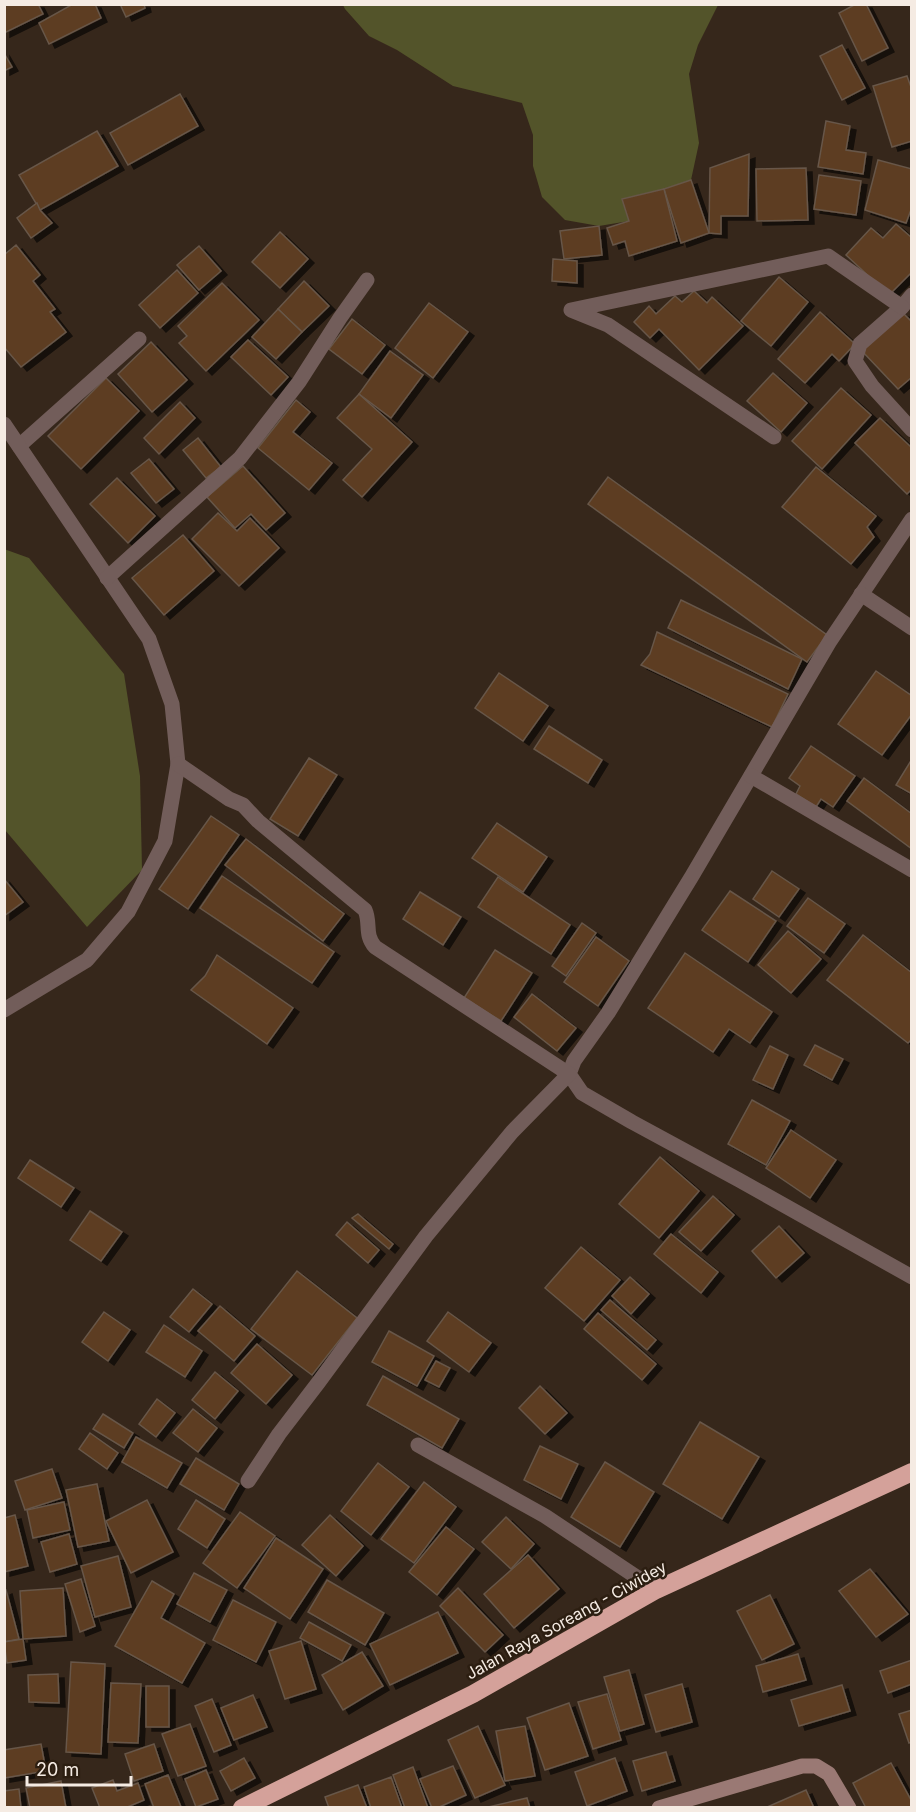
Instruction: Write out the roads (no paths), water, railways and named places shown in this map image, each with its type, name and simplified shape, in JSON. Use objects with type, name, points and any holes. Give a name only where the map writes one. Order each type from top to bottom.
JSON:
[{"type":"highway","name":"Jalan Raya Soreang - Ciwidey","points":[[242,1808],[473,1694],[656,1590],[912,1472]]},
{"type":"street","points":[[774,437],[609,325],[571,310],[828,256],[907,301],[860,344],[855,361],[872,386],[912,430]]},
{"type":"street","points":[[107,578],[240,458],[299,382],[367,280]]},
{"type":"street","points":[[19,446],[139,339]]},
{"type":"street","points":[[4,424],[149,639],[172,704],[178,764],[165,841],[128,912],[87,960],[4,1010]]},
{"type":"street","points":[[248,1481],[279,1434],[426,1236],[512,1132],[569,1074],[574,1061],[608,1013],[830,641],[912,519]]},
{"type":"street","points":[[861,594],[912,628]]},
{"type":"street","points":[[178,764],[229,799],[243,805],[258,821],[365,910],[368,917],[368,939],[375,947],[569,1074],[582,1092],[912,1277]]},
{"type":"street","points":[[751,776],[912,870]]},
{"type":"street","points":[[418,1445],[545,1516],[656,1590]]},
{"type":"street","points":[[659,1808],[802,1766],[816,1766],[829,1774],[849,1808]]}]
